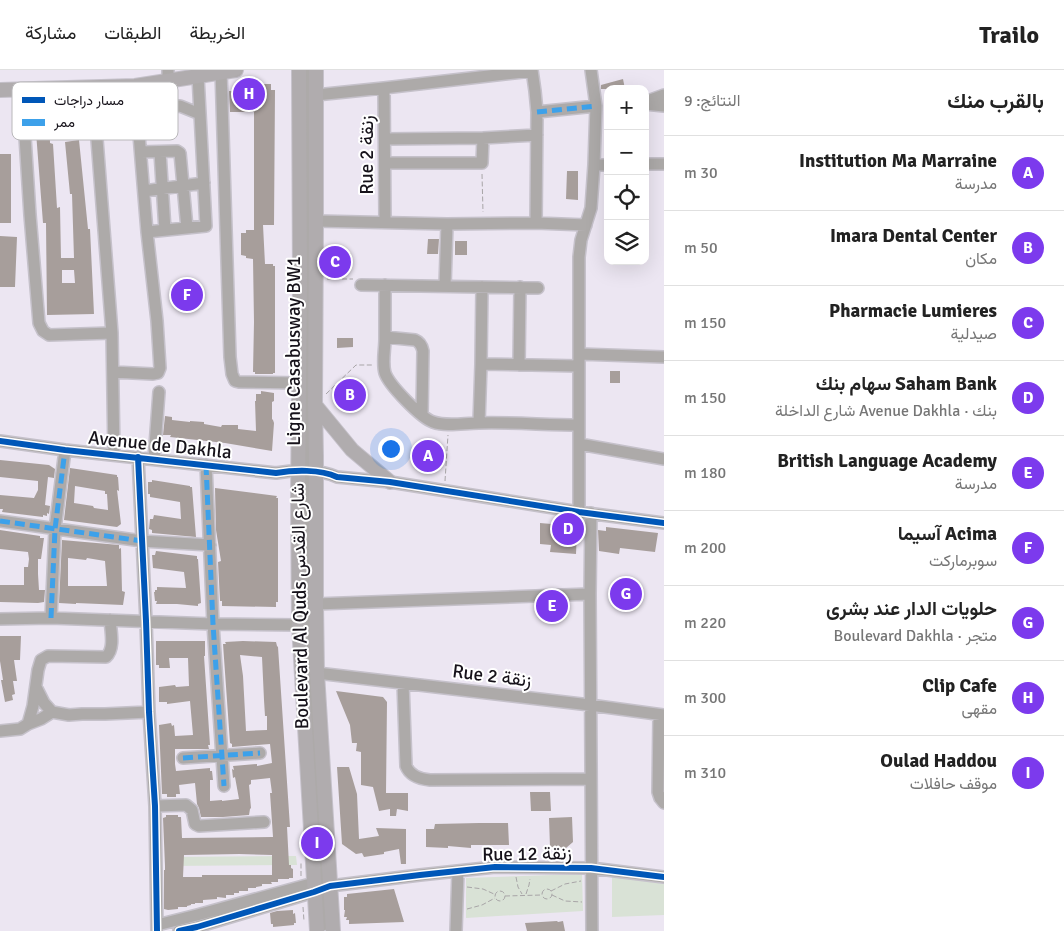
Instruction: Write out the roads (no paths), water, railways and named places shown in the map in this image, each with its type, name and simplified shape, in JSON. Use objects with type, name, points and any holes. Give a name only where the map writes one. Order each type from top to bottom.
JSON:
[{"type":"main road","points":[[148,82],[168,76],[198,76],[236,70]]},
{"type":"main road","name":"Boulevard Al Quds شارع القدس","points":[[300,70],[300,383],[316,604],[322,887],[317,931]]},
{"type":"main road","name":"Boulevard Al Quds شارع القدس","points":[[316,70],[315,405],[308,475],[300,625],[322,887],[333,931]]},
{"type":"main road","points":[[315,405],[352,450],[390,482]]},
{"type":"street","name":"Ligne Casabusway BW1","points":[[310,70],[308,475],[312,635],[324,931]]},
{"type":"street","points":[[591,70],[596,110],[594,166],[592,200],[581,240],[579,257],[578,360],[579,444],[590,594],[590,868],[592,931]]},
{"type":"street","points":[[221,71],[232,374],[234,379],[239,382],[300,383]]},
{"type":"street","points":[[316,95],[532,71],[537,112],[536,223]]},
{"type":"street","points":[[148,232],[206,226],[198,76]]},
{"type":"street","name":"Rue 2 زنقة","points":[[384,88],[385,222]]},
{"type":"street","points":[[649,102],[664,96]]},
{"type":"street","points":[[649,104],[664,106]]},
{"type":"street","points":[[178,106],[200,114]]},
{"type":"street","points":[[537,112],[604,110]]},
{"type":"street","points":[[384,140],[483,138],[536,134]]},
{"type":"street","points":[[385,163],[482,163],[483,138]]},
{"type":"street","points":[[25,140],[39,323],[43,331],[49,335],[112,333]]},
{"type":"street","points":[[97,140],[112,333],[114,455]]},
{"type":"street","points":[[113,372],[153,374],[158,373],[160,368],[140,140]]},
{"type":"street","points":[[141,152],[177,151],[180,153],[187,228]]},
{"type":"street","points":[[160,152],[165,230]]},
{"type":"street","points":[[649,164],[664,164]]},
{"type":"street","points":[[594,166],[604,165]]},
{"type":"street","points":[[144,191],[204,184]]},
{"type":"street","points":[[316,221],[586,225]]},
{"type":"street","points":[[445,286],[447,224]]},
{"type":"street","points":[[361,285],[538,288]]},
{"type":"street","points":[[384,285],[385,374],[402,396],[422,415],[432,422],[449,424],[579,426]]},
{"type":"street","points":[[479,423],[482,287]]},
{"type":"street","points":[[519,365],[520,287]]},
{"type":"street","points":[[385,337],[415,340],[422,346],[422,415]]},
{"type":"street","points":[[481,364],[519,365],[664,356]]},
{"type":"street","points":[[154,459],[159,392]]},
{"type":"street","name":"Avenue de Dakhla","points":[[0,441],[276,473],[282,476],[308,475],[390,482],[664,523]]},
{"type":"street","points":[[579,444],[664,459]]},
{"type":"street","points":[[50,618],[55,529],[65,450]]},
{"type":"street","points":[[138,457],[155,806],[157,928],[322,887]]},
{"type":"street","points":[[206,465],[213,624],[224,786]]},
{"type":"street","points":[[0,521],[142,541],[210,545]]},
{"type":"street","points":[[316,604],[590,594]]},
{"type":"street","points":[[0,619],[50,618],[300,625]]},
{"type":"street","points":[[28,724],[41,660],[48,656],[106,657],[111,649],[110,620]]},
{"type":"street","name":"Rue 2 زنقة","points":[[316,672],[662,715]]},
{"type":"street","points":[[403,683],[406,766],[416,777],[430,780],[590,779]]},
{"type":"street","points":[[36,686],[44,703],[52,712],[69,715],[149,712]]},
{"type":"street","points":[[0,731],[20,729],[52,712]]},
{"type":"street","points":[[662,715],[658,792],[664,803]]},
{"type":"street","points":[[183,758],[260,754]]},
{"type":"street","points":[[155,806],[186,805],[191,809],[195,824],[199,826],[264,822]]},
{"type":"street","name":"Rue 12 زنقة","points":[[322,887],[495,867],[590,868],[664,877]]},
{"type":"street","points":[[456,931],[458,870]]},
{"type":"street","points":[[179,931],[198,927],[322,887]]},
{"type":"street","name":"Ligne Casabusway BW1","points":[[322,887],[328,931]]},
{"type":"place","name":"Clip Cafe","points":[[249,94]]},
{"type":"place","name":"Pharmacie Lumieres","points":[[335,262]]},
{"type":"place","name":"Acima آسيما","points":[[187,295]]},
{"type":"place","name":"Imara Dental Center","points":[[350,395]]},
{"type":"place","name":"Institution Ma Marraine","points":[[428,456]]},
{"type":"place","name":"Saham Bank سهام بنك","points":[[568,529]]},
{"type":"place","name":"حلويات الدار عند بشرى","points":[[626,594]]},
{"type":"place","name":"British Language Academy","points":[[552,606]]},
{"type":"place","name":"Oulad Haddou","points":[[317,843]]}]
